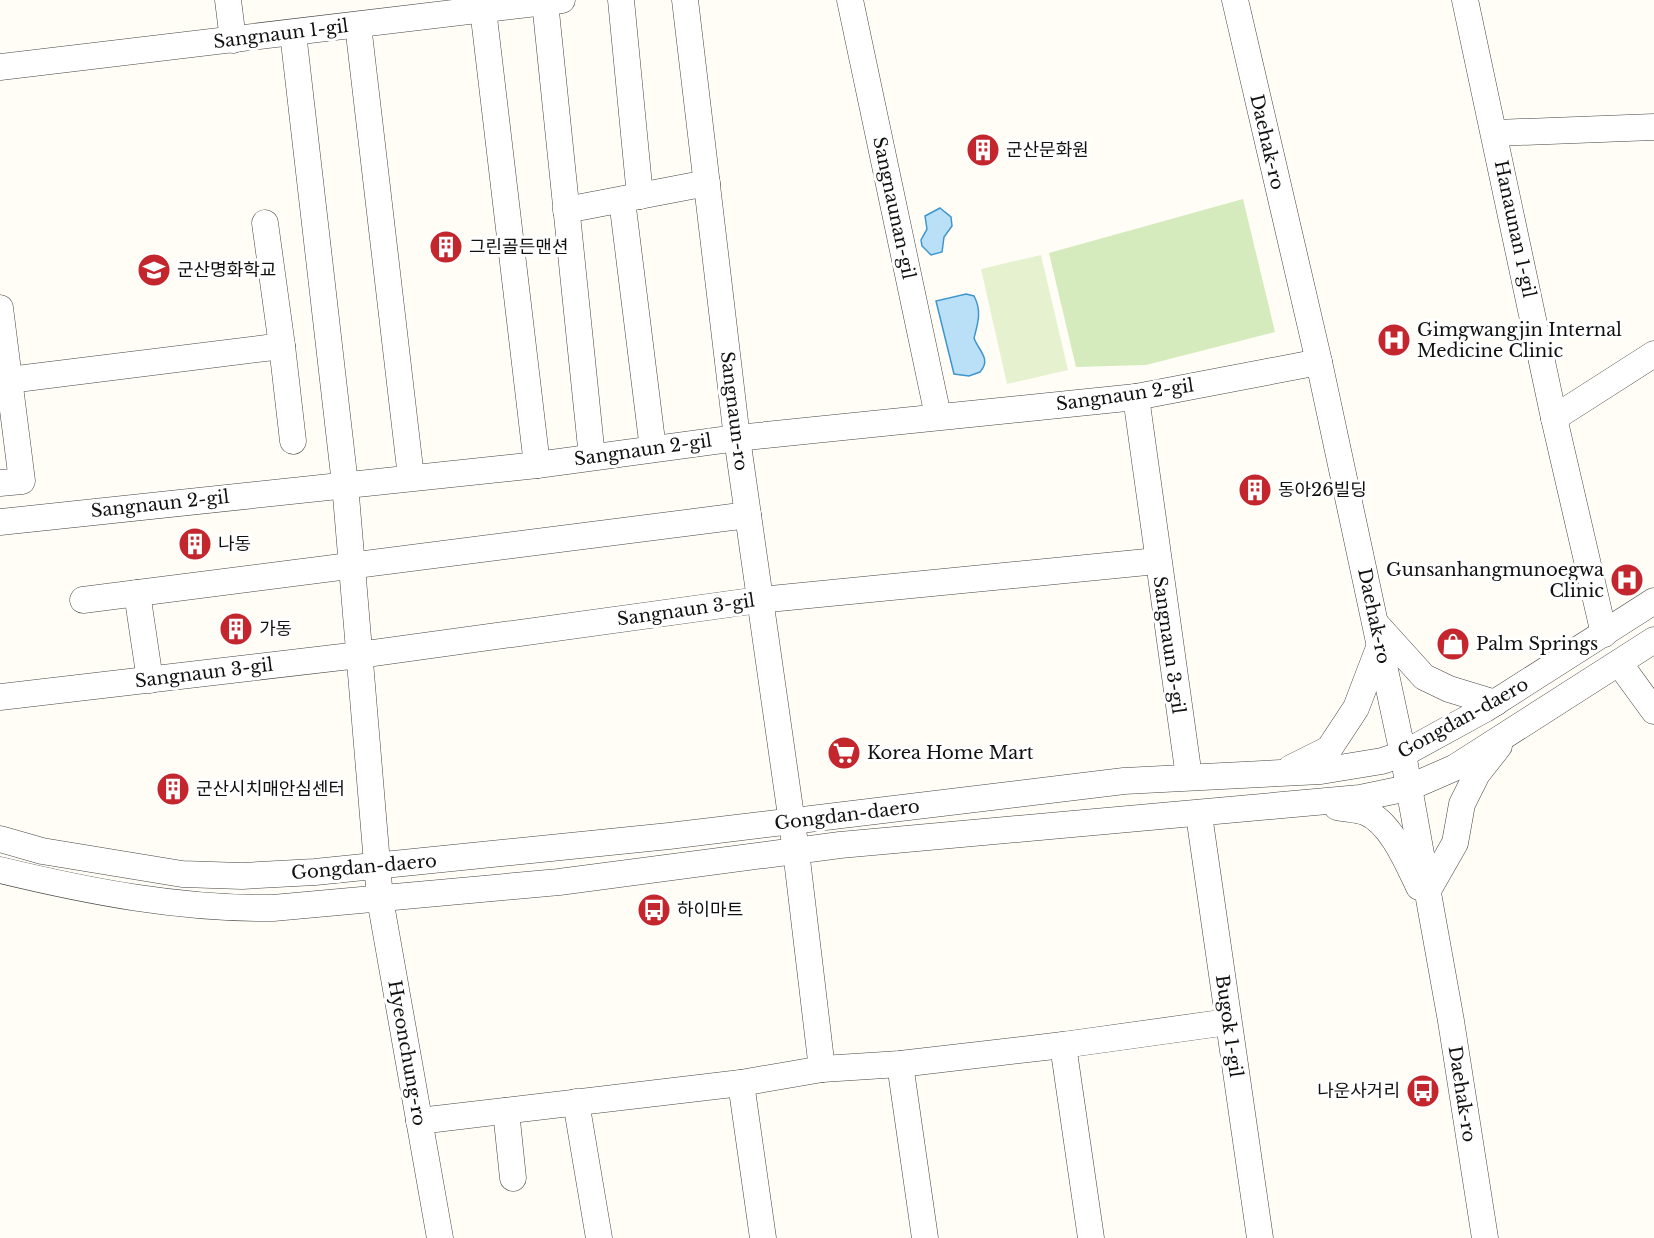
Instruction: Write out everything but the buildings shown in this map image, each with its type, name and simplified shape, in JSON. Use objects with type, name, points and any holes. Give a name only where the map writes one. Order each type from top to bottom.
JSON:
[{"type":"street","points":[[228,0],[233,40]]},
{"type":"street","points":[[621,0],[631,198],[653,449]]},
{"type":"street","name":"Sangnaun-ro","points":[[685,0],[737,438],[790,822],[796,850],[822,1069]]},
{"type":"street","name":"Sangnaunan-gil","points":[[850,0],[938,416]]},
{"type":"street","name":"Daehak-ro","points":[[1235,0],[1319,362],[1403,754],[1485,1238]]},
{"type":"street","name":"Hanaunan 1-gil","points":[[1465,0],[1554,418],[1604,634]]},
{"type":"street","points":[[554,1],[566,210],[592,457]]},
{"type":"street","name":"Sangnaun 1-gil","points":[[0,67],[554,1]]},
{"type":"street","points":[[483,9],[537,465]]},
{"type":"street","points":[[358,25],[411,477]]},
{"type":"street","name":"Hyeonchung-ro","points":[[293,33],[345,484],[380,899],[440,1238]]},
{"type":"street","points":[[1495,133],[1654,127]]},
{"type":"street","points":[[566,210],[707,183]]},
{"type":"street","points":[[266,223],[294,441]]},
{"type":"street","points":[[0,308],[22,481],[0,483]]},
{"type":"street","points":[[9,380],[282,346]]},
{"type":"street","points":[[1554,418],[1654,354]]},
{"type":"street","name":"Sangnaun 2-gil","points":[[0,522],[537,465],[737,438],[938,416],[1136,398],[1319,362]]},
{"type":"street","points":[[1136,398],[1157,561]]},
{"type":"street","points":[[83,600],[748,515]]},
{"type":"street","name":"Sangnaun 3-gil","points":[[0,697],[359,655],[759,600],[1157,561],[1189,777]]},
{"type":"street","points":[[137,593],[150,680]]},
{"type":"street","name":"Gongdan-daero","points":[[0,839],[42,851],[182,874],[242,876],[378,867],[790,822],[1124,781],[1321,771],[1382,761],[1403,754],[1495,703],[1654,601]]},
{"type":"street","points":[[1282,772],[1329,749],[1356,708],[1377,634],[1424,677],[1449,689],[1495,703]]},
{"type":"street","name":"Gongdan-daero","points":[[0,870],[122,897],[231,908],[273,908],[559,882],[796,850],[1360,798],[1408,788],[1454,768],[1654,640]]},
{"type":"street","points":[[1619,663],[1654,711]]},
{"type":"street","points":[[1429,901],[1455,843],[1461,804],[1477,774],[1514,730]]},
{"type":"street","points":[[1313,803],[1366,812],[1396,840],[1429,901]]},
{"type":"street","name":"Bugok 1-gil","points":[[1199,814],[1260,1238]]},
{"type":"street","points":[[419,1121],[741,1083],[822,1069],[900,1064],[1062,1045],[1228,1022]]},
{"type":"street","points":[[1062,1045],[1091,1238]]},
{"type":"street","points":[[900,1064],[925,1238]]},
{"type":"street","points":[[741,1083],[763,1238]]},
{"type":"street","points":[[576,1102],[599,1238]]},
{"type":"street","points":[[506,1111],[513,1178]]},
{"type":"green space","points":[[1243,199],[1275,332],[1146,365],[1076,367],[1049,253]]},
{"type":"green space","points":[[1041,255],[1068,370],[1007,384],[981,269]]},
{"type":"water","points":[[940,208],[951,217],[952,226],[944,237],[942,252],[931,255],[922,246],[921,240],[927,229],[925,216]]},
{"type":"water","points":[[966,294],[974,296],[978,307],[978,322],[974,338],[985,363],[980,372],[969,376],[954,374],[936,301]]},
{"type":"place","name":"군산문화원","points":[[983,150]]},
{"type":"place","name":"그린골든맨션","points":[[446,247]]},
{"type":"place","name":"군산명화학교","points":[[154,270]]},
{"type":"place","name":"Gimgwangjin Internal Medicine Clinic","points":[[1394,340]]},
{"type":"place","name":"동아26빌딩","points":[[1255,490]]},
{"type":"place","name":"나동","points":[[195,544]]},
{"type":"place","name":"Gunsanhangmunoegwa Clinic","points":[[1627,580]]},
{"type":"place","name":"가동","points":[[236,629]]},
{"type":"place","name":"Palm Springs","points":[[1453,644]]},
{"type":"place","name":"Korea Home Mart","points":[[844,753]]},
{"type":"place","name":"군산시치매안심센터","points":[[173,789]]},
{"type":"place","name":"하이마트","points":[[654,910]]},
{"type":"place","name":"나운사거리","points":[[1423,1091]]}]
